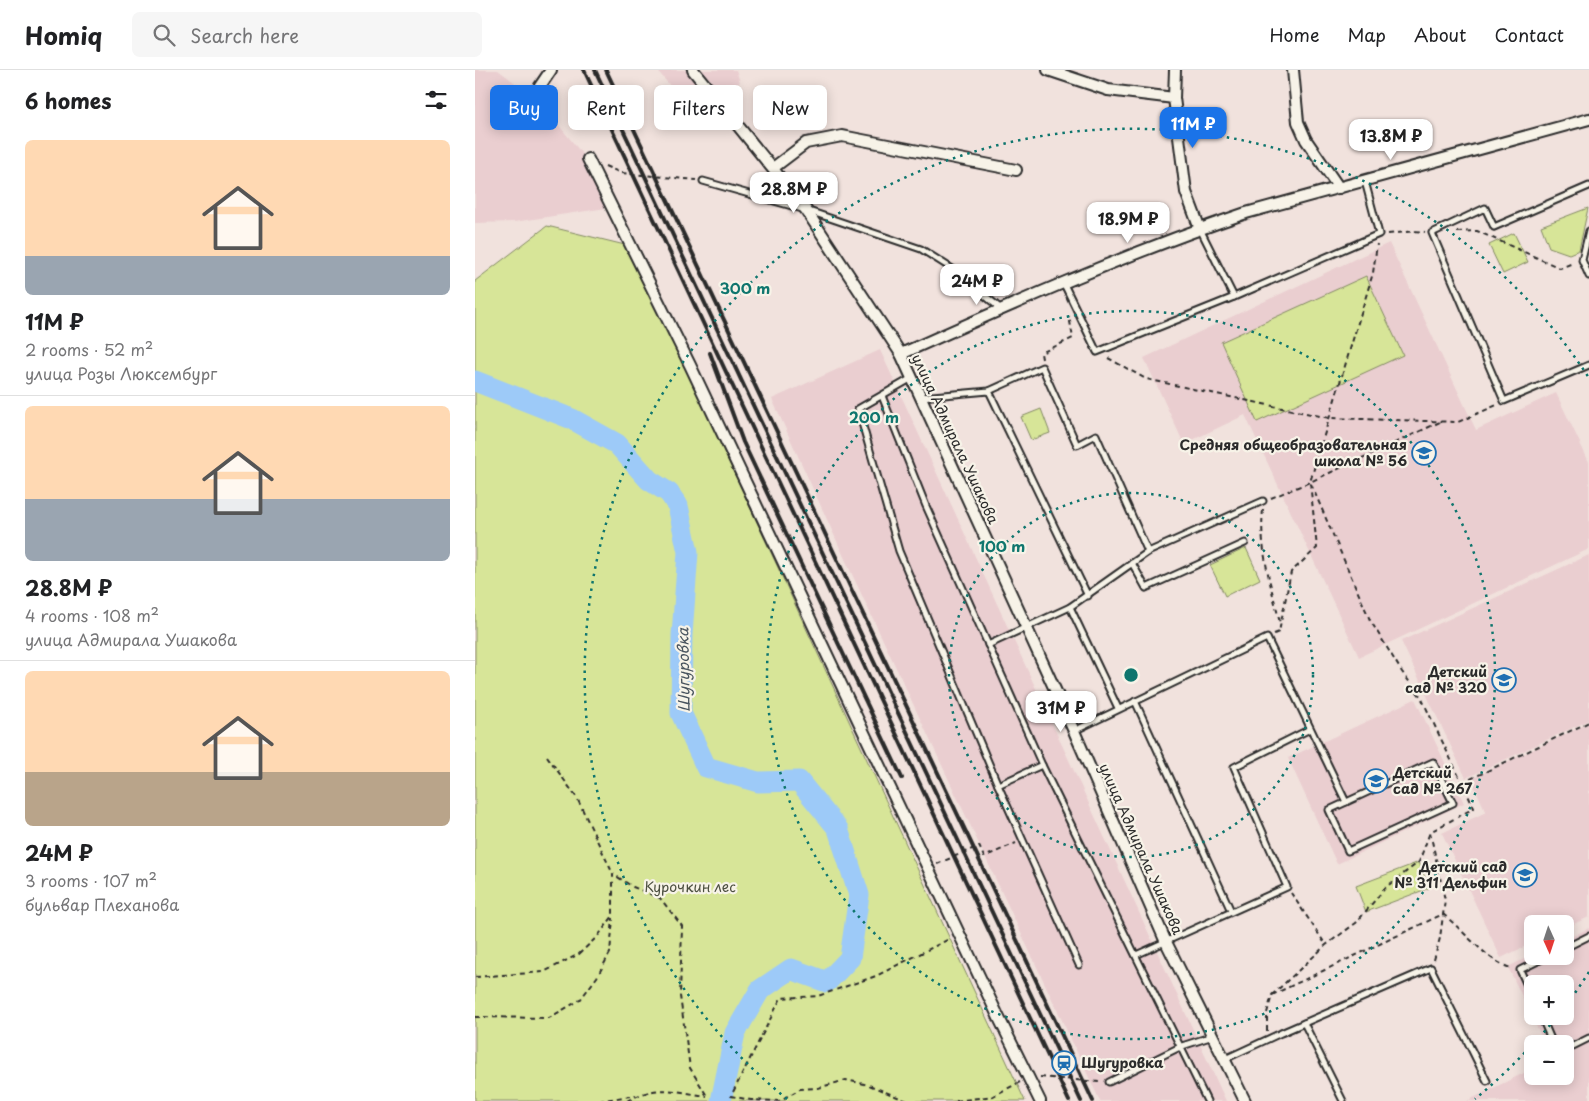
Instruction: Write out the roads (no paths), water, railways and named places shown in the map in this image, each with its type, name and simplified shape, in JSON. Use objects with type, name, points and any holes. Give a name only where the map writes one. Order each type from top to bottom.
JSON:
[{"type":"street","points":[[541,85],[551,70]]},
{"type":"street","name":"улица Адмирала Ушакова","points":[[693,70],[806,210],[901,354],[1074,731],[1165,940],[1245,1101]]},
{"type":"street","points":[[1048,70],[1108,90],[1173,98]]},
{"type":"street","points":[[1175,70],[1173,98],[1186,192],[1200,229]]},
{"type":"street","points":[[1293,70],[1297,122],[1306,140],[1339,188]]},
{"type":"street","points":[[901,354],[1001,309],[1200,229],[1246,213],[1589,119]]},
{"type":"street","points":[[773,168],[806,143],[841,136],[1016,170]]},
{"type":"street","points":[[591,163],[1040,1101]]},
{"type":"lane","points":[[703,180],[806,210],[921,250],[955,270],[1001,309]]},
{"type":"lane","points":[[1064,284],[1097,352],[1234,297],[1379,234],[1365,181]]},
{"type":"lane","points":[[1589,186],[1494,227],[1485,208],[1432,233],[1504,401],[1589,365]]},
{"type":"lane","points":[[1200,229],[1234,297]]},
{"type":"lane","points":[[1589,231],[1581,260],[1589,276]]},
{"type":"lane","points":[[921,397],[989,391],[1042,367],[1077,445],[1096,435],[1148,552]]},
{"type":"lane","points":[[912,378],[858,409],[899,550],[999,786],[1079,965]]},
{"type":"lane","points":[[989,391],[1088,596]]},
{"type":"lane","points":[[882,396],[926,506],[1042,765],[1182,1046],[1207,1101]]},
{"type":"lane","points":[[988,644],[1071,607],[1148,552],[1263,501]]},
{"type":"lane","points":[[1132,564],[1146,588],[1245,543]]},
{"type":"lane","points":[[1071,607],[1119,708]]},
{"type":"lane","points":[[1074,731],[1267,638],[1346,802]]},
{"type":"lane","points":[[1135,700],[1231,911]]},
{"type":"lane","points":[[1136,955],[1165,940],[1287,887],[1234,767],[1310,729]]},
{"type":"lane","points":[[1433,762],[1453,803],[1348,851],[1329,810],[1346,802],[1433,762]]},
{"type":"lane","points":[[999,786],[1042,765]]},
{"type":"lane","points":[[1574,944],[1589,936]]},
{"type":"lane","points":[[1524,979],[1520,970],[1530,965]]},
{"type":"lane","points":[[1224,1060],[1267,1039],[1431,968],[1487,1081]]},
{"type":"lane","points":[[1304,1023],[1343,1101]]},
{"type":"lane","points":[[1109,1082],[1182,1046],[1213,1036]]},
{"type":"lane","points":[[1574,1046],[1589,1038]]},
{"type":"waterway","name":"Шугуровка","points":[[475,381],[572,419],[617,444],[649,480],[669,493],[678,506],[688,552],[682,635],[681,713],[706,767],[758,782],[799,781],[838,829],[859,895],[850,958],[827,982],[791,969],[760,990],[735,1033],[721,1101]]},
{"type":"railway","points":[[584,70],[1069,1101]]},
{"type":"railway","points":[[595,70],[1081,1101]]},
{"type":"railway","points":[[606,70],[1093,1101]]},
{"type":"railway","points":[[710,353],[743,442],[902,778]]},
{"type":"place","name":"Средняя общеобразовательная школа № 56","points":[[1424,453]]},
{"type":"place","name":"Детский сад № 320","points":[[1504,680]]},
{"type":"place","name":"Детский сад № 267","points":[[1376,781]]},
{"type":"place","name":"Детский сад № 311 Дельфин","points":[[1525,875]]},
{"type":"place","name":"Шугуровка","points":[[1064,1063]]},
{"type":"park label","name":"Курочкин лес","points":[[690,887]]}]
